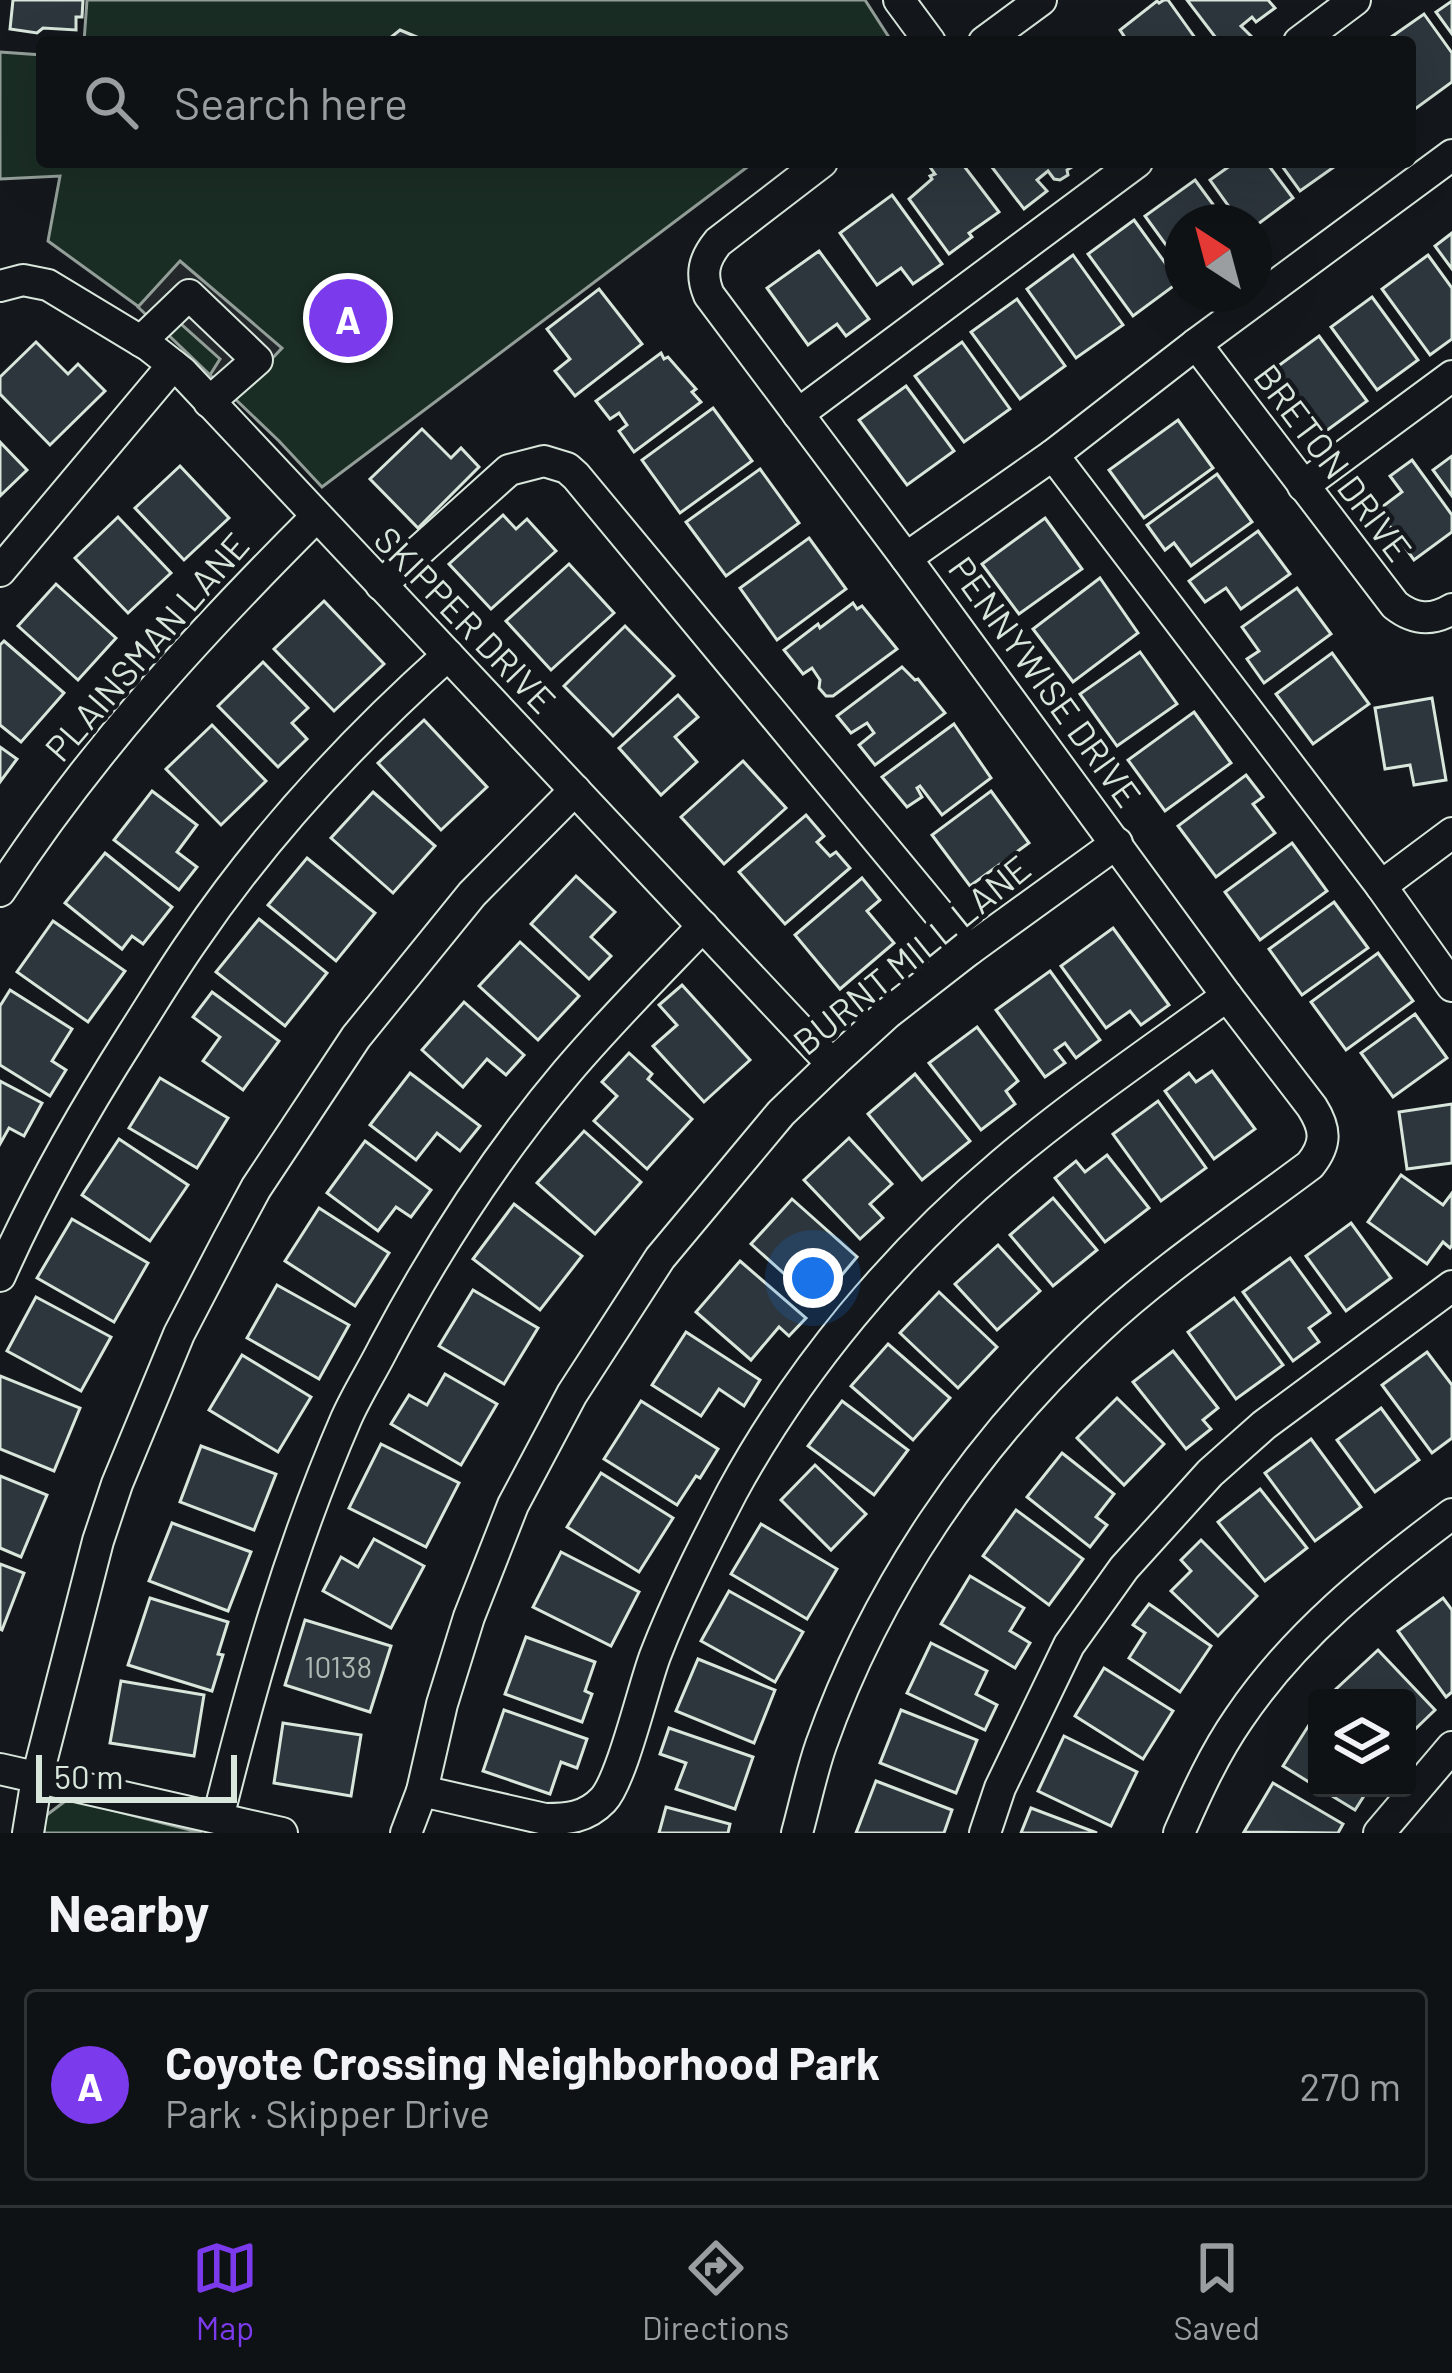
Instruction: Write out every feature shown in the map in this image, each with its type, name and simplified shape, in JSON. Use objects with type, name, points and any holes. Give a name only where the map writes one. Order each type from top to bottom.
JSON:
[{"type":"street","points":[[899,0],[925,36]]},
{"type":"street","points":[[992,36],[1041,0]]},
{"type":"street","points":[[1307,36],[1355,0]]},
{"type":"street","points":[[907,558],[1053,455],[1452,155]]},
{"type":"street","name":"PENNYWISE DRIVE","points":[[796,1833],[820,1748],[846,1684],[895,1586],[958,1487],[1032,1394],[1096,1330],[1310,1165],[1324,1141],[1312,1107],[713,302],[703,278],[709,253],[728,232],[814,168]]},
{"type":"street","points":[[798,415],[1129,168]]},
{"type":"street","name":"SKIPPER DRIVE","points":[[4,284],[35,280],[48,285],[173,365],[832,1064]]},
{"type":"street","points":[[141,341],[189,295],[257,360],[209,402]]},
{"type":"street","name":"BRETON DRIVE","points":[[1196,344],[1395,605],[1420,618],[1452,609]]},
{"type":"street","points":[[0,571],[173,365]]},
{"type":"street","points":[[1303,486],[1452,376]]},
{"type":"street","points":[[1053,455],[1382,886],[1452,986]]},
{"type":"street","points":[[381,585],[509,470],[544,461],[566,468],[969,950]]},
{"type":"street","name":"PLAINSMAN LANE","points":[[0,891],[38,832],[125,719],[316,517]]},
{"type":"street","points":[[0,1276],[89,1101],[193,939],[303,802],[357,742],[448,655]]},
{"type":"street","points":[[28,1833],[37,1778],[98,1540],[179,1334],[227,1240],[356,1037],[472,894],[574,790]]},
{"type":"street","points":[[1382,886],[1452,833]]},
{"type":"street","name":"BURNT MILL LANE","points":[[406,1833],[422,1791],[469,1617],[513,1505],[572,1394],[660,1258],[781,1113],[832,1064],[969,950],[1117,843]]},
{"type":"street","points":[[218,1819],[291,1558],[347,1416],[407,1304],[504,1153],[562,1078],[703,926]]},
{"type":"street","points":[[422,1791],[544,1819],[574,1818],[595,1808],[617,1774],[656,1653],[694,1565],[753,1454],[830,1344],[914,1246],[1000,1165],[1227,996]]},
{"type":"street","points":[[985,1833],[1000,1788],[1069,1645],[1135,1554],[1210,1473],[1264,1425],[1452,1286]]},
{"type":"street","points":[[1179,1833],[1203,1778],[1239,1718],[1284,1661],[1376,1571],[1452,1514]]},
{"type":"street","points":[[1379,1833],[1452,1747]]},
{"type":"street","points":[[0,1769],[282,1833]]},
{"type":"green space","points":[[87,0],[865,0],[888,36],[84,36]]},
{"type":"green space","points":[[0,52],[36,55],[36,168],[746,168],[322,487],[139,307],[48,241],[60,176],[0,179]]},
{"type":"green space","points":[[68,1799],[202,1833],[44,1833],[44,1817]]},
{"type":"shaded area","points":[[180,261],[282,348],[235,398],[210,375],[220,359],[173,317],[162,330],[138,307]]},
{"type":"building","points":[[13,0],[83,0],[82,17],[76,17],[76,30],[10,29]]},
{"type":"building","points":[[1168,0],[1194,36],[1124,36],[1120,30]]},
{"type":"building","points":[[1187,0],[1268,0],[1275,8],[1241,26],[1251,36],[1214,36]]},
{"type":"building","points":[[1452,1],[1452,34],[1436,12]]},
{"type":"building","points":[[1424,14],[1452,53],[1452,82],[1416,108],[1416,36],[1393,36]]},
{"type":"building","points":[[931,168],[966,168],[999,212],[949,254],[909,199],[935,174]]},
{"type":"building","points":[[993,168],[1070,168],[1060,180],[1048,171],[1037,180],[1047,191],[1024,209]]},
{"type":"building","points":[[1227,168],[1270,168],[1293,198],[1272,214],[1272,204],[1227,204],[1210,180]]},
{"type":"building","points":[[1283,168],[1333,168],[1300,191]]},
{"type":"building","points":[[1195,180],[1213,204],[1164,204],[1164,242],[1145,216]]},
{"type":"building","points":[[892,195],[942,264],[913,284],[901,268],[877,285],[840,233]]},
{"type":"building","points":[[1134,220],[1164,261],[1164,293],[1133,316],[1088,254]]},
{"type":"building","points":[[1452,233],[1452,269],[1435,246]]},
{"type":"building","points":[[819,251],[869,319],[846,336],[837,324],[808,345],[767,288]]},
{"type":"building","points":[[1073,255],[1123,325],[1076,358],[1027,289]]},
{"type":"building","points":[[1428,255],[1452,288],[1452,339],[1430,355],[1382,289]]},
{"type":"building","points":[[599,289],[642,344],[575,396],[555,371],[570,359],[547,329]]},
{"type":"building","points":[[1372,297],[1418,360],[1377,390],[1331,327]]},
{"type":"building","points":[[1017,299],[1065,366],[1020,399],[971,332]]},
{"type":"building","points":[[1319,336],[1367,401],[1322,434],[1274,369]]},
{"type":"building","points":[[36,342],[68,374],[78,364],[105,391],[50,445],[0,394],[0,377]]},
{"type":"building","points":[[962,342],[1010,409],[964,442],[915,376]]},
{"type":"building","points":[[661,353],[696,389],[692,392],[701,402],[634,452],[619,431],[627,425],[619,413],[610,419],[596,401]]},
{"type":"building","points":[[906,386],[954,451],[907,485],[859,420]]},
{"type":"building","points":[[713,408],[752,461],[680,513],[642,460]]},
{"type":"building","points":[[1178,420],[1213,468],[1144,518],[1109,470]]},
{"type":"building","points":[[422,429],[451,458],[461,448],[479,467],[418,528],[370,479]]},
{"type":"building","points":[[0,442],[27,470],[0,496]]},
{"type":"building","points":[[1452,456],[1452,496],[1433,470]]},
{"type":"building","points":[[1412,460],[1452,515],[1452,532],[1414,560],[1378,510],[1402,492],[1390,476]]},
{"type":"building","points":[[180,466],[229,518],[184,560],[135,508]]},
{"type":"building","points":[[760,469],[799,523],[726,576],[686,522]]},
{"type":"building","points":[[1217,474],[1252,522],[1191,566],[1174,543],[1165,550],[1147,525]]},
{"type":"building","points":[[503,515],[516,529],[527,519],[556,551],[491,609],[449,564]]},
{"type":"building","points":[[118,517],[171,573],[128,613],[75,558]]},
{"type":"building","points":[[1045,518],[1082,569],[1019,614],[982,564]]},
{"type":"building","points":[[1258,531],[1290,574],[1241,609],[1226,588],[1205,602],[1189,581]]},
{"type":"building","points":[[809,538],[846,589],[777,640],[740,588]]},
{"type":"building","points":[[569,564],[614,613],[551,670],[506,621]]},
{"type":"building","points":[[1100,578],[1138,633],[1073,682],[1033,629]]},
{"type":"building","points":[[56,584],[116,638],[78,680],[18,626]]},
{"type":"building","points":[[1297,588],[1331,634],[1264,683],[1247,659],[1259,651],[1242,627]]},
{"type":"building","points":[[324,601],[384,664],[334,711],[274,649]]},
{"type":"building","points":[[853,603],[857,609],[862,606],[897,649],[833,696],[826,696],[812,668],[803,674],[784,650]]},
{"type":"building","points":[[625,626],[674,676],[613,736],[564,686]]},
{"type":"building","points":[[4,641],[64,693],[21,742],[0,725],[0,645]]},
{"type":"building","points":[[1140,652],[1177,704],[1117,746],[1080,694]]},
{"type":"building","points":[[1332,653],[1369,704],[1313,744],[1276,694]]},
{"type":"building","points":[[263,662],[308,708],[292,723],[307,739],[278,767],[218,706]]},
{"type":"building","points":[[902,667],[945,713],[875,765],[859,745],[874,733],[867,723],[851,733],[837,716]]},
{"type":"building","points":[[678,695],[698,717],[675,737],[697,762],[661,795],[619,748]]},
{"type":"building","points":[[1432,698],[1446,780],[1414,785],[1410,765],[1385,769],[1375,708]]},
{"type":"building","points":[[1194,712],[1231,763],[1165,811],[1128,760]]},
{"type":"building","points":[[424,720],[487,787],[441,830],[378,763]]},
{"type":"building","points":[[954,724],[991,778],[942,815],[920,786],[922,797],[907,807],[882,777]]},
{"type":"building","points":[[212,725],[266,781],[221,825],[166,769]]},
{"type":"building","points":[[0,747],[17,759],[0,782]]},
{"type":"building","points":[[743,761],[786,808],[724,864],[681,817]]},
{"type":"building","points":[[1246,775],[1263,797],[1253,804],[1275,833],[1216,877],[1178,826]]},
{"type":"building","points":[[152,791],[197,825],[177,852],[197,867],[179,890],[114,840]]},
{"type":"building","points":[[991,791],[1029,843],[970,886],[932,835]]},
{"type":"building","points":[[373,792],[435,846],[393,893],[331,838]]},
{"type":"building","points":[[806,815],[824,836],[817,842],[830,856],[836,852],[850,868],[785,924],[739,872]]},
{"type":"building","points":[[1292,843],[1327,891],[1260,940],[1225,892]]},
{"type":"building","points":[[105,853],[172,907],[143,944],[132,936],[122,949],[65,903]]},
{"type":"building","points":[[307,858],[375,913],[336,961],[268,905]]},
{"type":"building","points":[[576,876],[615,912],[591,937],[611,956],[589,979],[531,924]]},
{"type":"building","points":[[862,878],[880,900],[867,911],[894,943],[840,989],[795,935]]},
{"type":"building","points":[[1334,902],[1368,948],[1302,995],[1269,949]]},
{"type":"building","points":[[259,919],[327,973],[285,1026],[216,972]]},
{"type":"building","points":[[53,921],[125,971],[88,1022],[17,972]]},
{"type":"building","points":[[1113,928],[1169,1005],[1141,1025],[1130,1011],[1106,1028],[1061,966]]},
{"type":"building","points":[[520,942],[579,996],[538,1040],[479,986]]},
{"type":"building","points":[[1378,953],[1413,1001],[1346,1050],[1311,1002]]},
{"type":"building","points":[[1050,971],[1100,1040],[1076,1058],[1065,1043],[1055,1050],[1065,1063],[1045,1077],[996,1010]]},
{"type":"building","points":[[682,985],[750,1060],[704,1102],[653,1046],[677,1025],[659,1005]]},
{"type":"building","points":[[10,990],[72,1029],[52,1061],[66,1070],[50,1096],[0,1065],[0,1006]]},
{"type":"building","points":[[212,992],[279,1041],[243,1090],[203,1061],[220,1037],[193,1017]]},
{"type":"building","points":[[464,1002],[524,1055],[506,1075],[487,1059],[463,1087],[422,1050]]},
{"type":"building","points":[[1415,1014],[1447,1058],[1393,1097],[1361,1053]]},
{"type":"building","points":[[977,1027],[1018,1081],[1006,1091],[1015,1104],[981,1130],[929,1063]]},
{"type":"building","points":[[629,1053],[652,1074],[648,1079],[692,1119],[647,1169],[594,1121],[617,1096],[602,1082]]},
{"type":"building","points":[[1212,1071],[1255,1129],[1214,1159],[1165,1091],[1189,1073],[1196,1082]]},
{"type":"building","points":[[410,1073],[480,1126],[460,1151],[437,1133],[416,1160],[370,1125]]},
{"type":"building","points":[[915,1074],[970,1141],[922,1180],[868,1114]]},
{"type":"building","points":[[160,1078],[228,1118],[197,1168],[129,1128]]},
{"type":"building","points":[[0,1081],[42,1103],[24,1136],[9,1128],[0,1144]]},
{"type":"building","points":[[1158,1101],[1206,1168],[1161,1201],[1113,1134]]},
{"type":"building","points":[[1452,1104],[1452,1163],[1407,1169],[1399,1112]]},
{"type":"building","points":[[584,1131],[641,1182],[595,1234],[537,1183]]},
{"type":"building","points":[[849,1138],[892,1184],[870,1204],[883,1218],[860,1239],[804,1180]]},
{"type":"building","points":[[119,1139],[188,1185],[150,1241],[82,1195]]},
{"type":"building","points":[[365,1141],[431,1190],[411,1217],[396,1207],[378,1231],[327,1193]]},
{"type":"building","points":[[1107,1155],[1149,1208],[1105,1242],[1055,1178],[1076,1161],[1085,1172]]},
{"type":"building","points":[[1401,1175],[1443,1205],[1452,1193],[1452,1245],[1443,1242],[1427,1264],[1368,1222]]},
{"type":"building","points":[[1053,1198],[1097,1250],[1053,1286],[1010,1235]]},
{"type":"building","points":[[792,1199],[857,1257],[841,1276],[824,1261],[800,1288],[751,1244]]},
{"type":"building","points":[[514,1204],[582,1256],[540,1310],[473,1259]]},
{"type":"building","points":[[319,1208],[389,1253],[355,1306],[285,1261]]},
{"type":"building","points":[[72,1219],[148,1263],[114,1322],[37,1278]]},
{"type":"building","points":[[1351,1223],[1391,1278],[1346,1311],[1306,1256]]},
{"type":"building","points":[[998,1245],[1040,1291],[997,1330],[955,1284]]},
{"type":"building","points":[[1290,1258],[1330,1313],[1309,1328],[1319,1342],[1293,1361],[1243,1292]]},
{"type":"building","points":[[740,1261],[806,1318],[789,1336],[779,1327],[751,1360],[696,1312]]},
{"type":"building","points":[[277,1285],[349,1325],[319,1379],[247,1338]]},
{"type":"building","points":[[473,1290],[538,1328],[504,1384],[439,1346]]},
{"type":"building","points":[[939,1292],[997,1347],[958,1388],[900,1333]]},
{"type":"building","points":[[36,1297],[111,1337],[81,1391],[7,1351]]},
{"type":"building","points":[[1234,1298],[1283,1365],[1236,1399],[1188,1332]]},
{"type":"building","points":[[686,1332],[760,1380],[744,1406],[719,1389],[701,1416],[652,1385]]},
{"type":"building","points":[[888,1344],[950,1398],[913,1440],[851,1386]]},
{"type":"building","points":[[1173,1351],[1218,1408],[1203,1420],[1211,1429],[1186,1449],[1133,1382]]},
{"type":"building","points":[[1427,1352],[1452,1385],[1452,1438],[1432,1453],[1382,1385]]},
{"type":"building","points":[[242,1355],[311,1397],[278,1452],[209,1410]]},
{"type":"building","points":[[445,1374],[497,1404],[461,1465],[391,1424],[409,1395],[427,1405]]},
{"type":"building","points":[[0,1376],[80,1408],[54,1471],[0,1449]]},
{"type":"building","points":[[1117,1398],[1164,1444],[1124,1485],[1077,1438]]},
{"type":"building","points":[[641,1401],[718,1449],[677,1505],[604,1459]]},
{"type":"building","points":[[842,1401],[908,1450],[874,1495],[808,1446]]},
{"type":"building","points":[[1381,1408],[1419,1460],[1375,1492],[1337,1440]]},
{"type":"building","points":[[1311,1439],[1361,1507],[1315,1541],[1265,1473]]},
{"type":"building","points":[[381,1444],[459,1483],[426,1547],[349,1508]]},
{"type":"building","points":[[201,1446],[276,1474],[254,1530],[180,1502]]},
{"type":"building","points":[[1062,1453],[1114,1494],[1096,1517],[1107,1525],[1090,1547],[1027,1497]]},
{"type":"building","points":[[815,1465],[866,1514],[831,1550],[781,1500]]},
{"type":"building","points":[[601,1473],[673,1518],[639,1572],[567,1527]]},
{"type":"building","points":[[0,1476],[47,1495],[21,1557],[0,1548]]},
{"type":"building","points":[[1260,1489],[1307,1548],[1265,1581],[1218,1522]]},
{"type":"building","points":[[1016,1510],[1083,1559],[1049,1605],[983,1556]]},
{"type":"building","points":[[172,1523],[251,1552],[228,1611],[149,1581]]},
{"type":"building","points":[[761,1524],[837,1569],[807,1619],[731,1574]]},
{"type":"building","points":[[374,1539],[424,1566],[391,1628],[323,1591],[341,1557],[358,1567]]},
{"type":"building","points":[[1201,1540],[1257,1596],[1218,1636],[1171,1591],[1191,1571],[1181,1560]]},
{"type":"building","points":[[561,1552],[639,1592],[611,1646],[533,1607]]},
{"type":"building","points":[[0,1564],[24,1573],[2,1630],[0,1629]]},
{"type":"building","points":[[970,1576],[1024,1608],[1010,1631],[1030,1643],[1015,1668],[941,1624]]},
{"type":"building","points":[[729,1591],[803,1632],[775,1682],[701,1641]]},
{"type":"building","points":[[150,1598],[228,1622],[212,1691],[128,1665]]},
{"type":"building","points":[[1443,1598],[1452,1610],[1452,1692],[1446,1697],[1398,1631]]},
{"type":"building","points":[[1149,1604],[1211,1646],[1180,1692],[1129,1658],[1145,1633],[1133,1625]]},
{"type":"building","points":[[305,1620],[391,1646],[370,1712],[285,1685]]},
{"type":"building","points":[[526,1637],[595,1662],[585,1691],[592,1694],[582,1722],[505,1694]]},
{"type":"building","points":[[931,1643],[987,1671],[976,1694],[997,1705],[985,1730],[907,1693]]},
{"type":"building","points":[[1378,1650],[1415,1689],[1336,1689]]},
{"type":"building","points":[[698,1659],[775,1690],[754,1743],[676,1711]]},
{"type":"building","points":[[1104,1668],[1173,1711],[1143,1759],[1075,1716]]},
{"type":"building","points":[[121,1681],[204,1695],[194,1756],[110,1743]]},
{"type":"building","points":[[1416,1690],[1435,1710],[1416,1728]]},
{"type":"building","points":[[504,1710],[587,1739],[577,1768],[561,1762],[550,1794],[483,1771]]},
{"type":"building","points":[[901,1710],[977,1740],[956,1793],[880,1763]]},
{"type":"building","points":[[283,1723],[361,1735],[351,1796],[274,1783]]},
{"type":"building","points":[[1308,1726],[1308,1781],[1283,1766]]},
{"type":"building","points":[[669,1728],[753,1757],[735,1809],[676,1789],[686,1763],[660,1754]]},
{"type":"building","points":[[1064,1736],[1137,1772],[1111,1826],[1038,1791]]},
{"type":"building","points":[[876,1781],[952,1810],[944,1833],[856,1833]]},
{"type":"building","points":[[1273,1783],[1343,1824],[1338,1833],[1244,1832]]},
{"type":"building","points":[[1334,1797],[1363,1797],[1355,1810]]},
{"type":"building","points":[[666,1807],[730,1824],[728,1833],[659,1833]]},
{"type":"building","points":[[1031,1808],[1097,1833],[1021,1833]]},
{"type":"place","name":"Coyote Crossing Neighborhood Park","points":[[348,318]]}]
